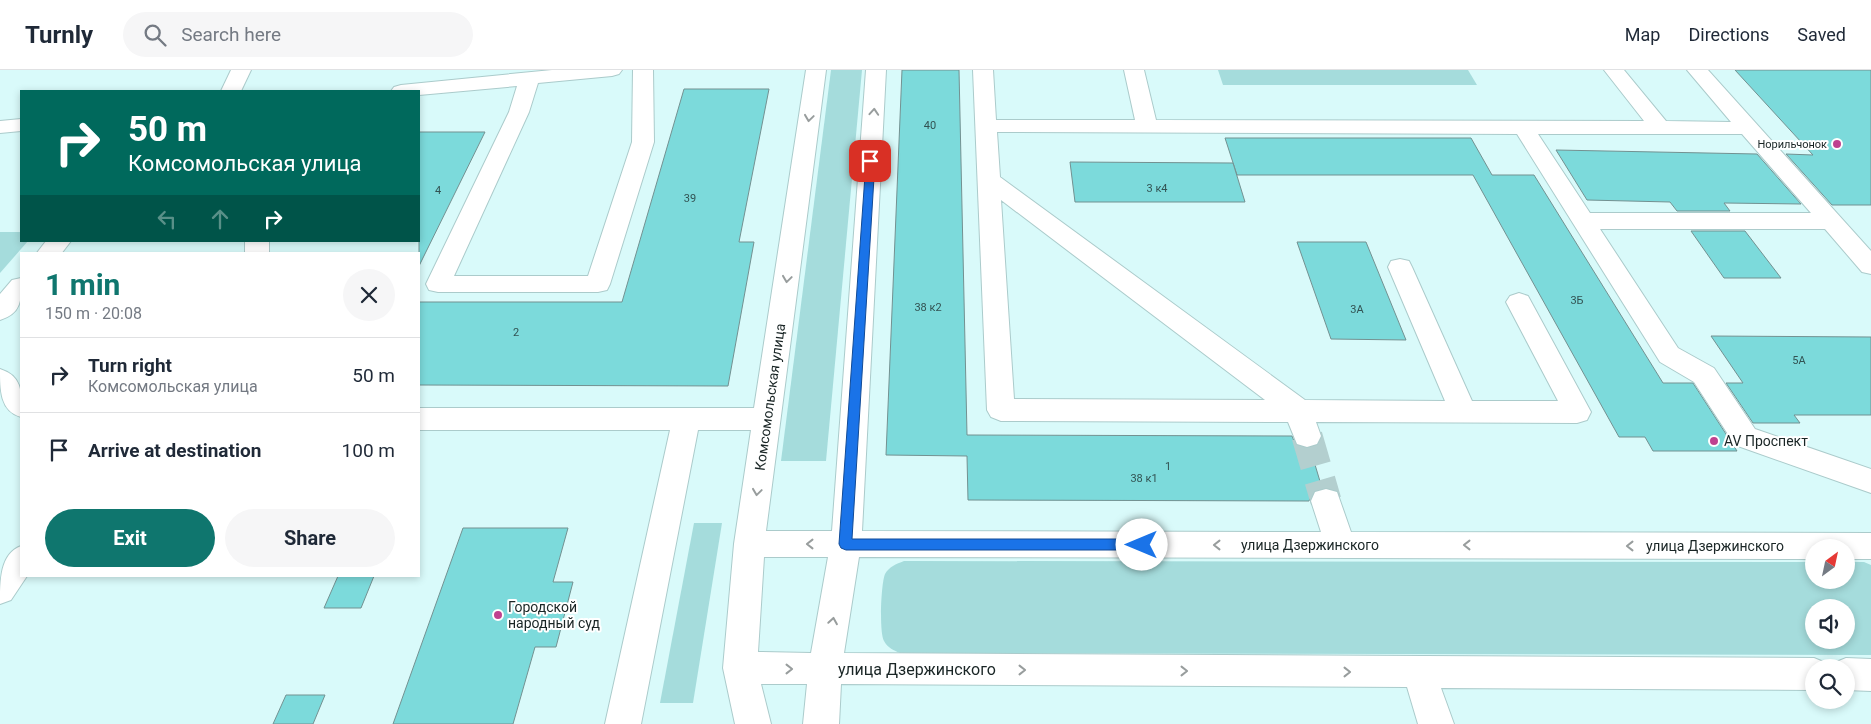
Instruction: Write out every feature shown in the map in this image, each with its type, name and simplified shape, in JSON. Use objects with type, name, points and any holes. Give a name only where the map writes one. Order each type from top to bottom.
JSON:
[{"type":"street","points":[[232,90],[242,70]]},
{"type":"street","points":[[411,90],[612,70]]},
{"type":"street","points":[[529,78],[519,112],[438,284],[598,284],[643,142],[643,70]]},
{"type":"street","name":"Комсомольская улица","points":[[753,724],[740,668],[749,544],[816,70]]},
{"type":"street","points":[[821,724],[825,669],[846,544],[876,70]]},
{"type":"street","points":[[984,70],[1001,410],[1303,424],[1463,411],[1577,412],[1519,302]]},
{"type":"street","points":[[1134,70],[1152,126]]},
{"type":"street","points":[[1614,70],[1659,127]]},
{"type":"street","points":[[1697,70],[1871,266]]},
{"type":"street","points":[[0,126],[20,125]]},
{"type":"street","points":[[986,126],[1748,128]]},
{"type":"street","points":[[1523,127],[1669,355],[1704,375],[1745,437],[1871,481]]},
{"type":"street","points":[[989,180],[1303,424]]},
{"type":"street","points":[[1583,220],[1831,221]]},
{"type":"street","points":[[50,252],[58,242]]},
{"type":"street","points":[[1400,267],[1463,411]]},
{"type":"street","points":[[0,311],[20,287]]},
{"type":"street","points":[[0,379],[20,406]]},
{"type":"street","points":[[420,419],[767,420]]},
{"type":"street","points":[[623,724],[686,420]]},
{"type":"street","points":[[1326,501],[1340,545]]},
{"type":"street","name":"улица Дзержинского","points":[[749,544],[1871,546]]},
{"type":"street","points":[[0,590],[20,560]]},
{"type":"street","name":"улица Дзержинского","points":[[740,668],[1805,674]]},
{"type":"street","points":[[1419,672],[1436,724]]},
{"type":"street","points":[[1855,674],[1871,675]]},
{"type":"shaded area","points":[[831,70],[862,70],[826,461],[781,461]]},
{"type":"shaded area","points":[[1218,70],[1468,70],[1477,85],[1223,85]]},
{"type":"shaded area","points":[[0,232],[20,232],[20,242],[27,242],[0,273]]},
{"type":"shaded area","points":[[694,523],[722,523],[693,703],[660,703]]},
{"type":"shaded area","points":[[904,561],[1805,562],[1805,589],[1855,589],[1855,562],[1864,562],[1871,565],[1871,655],[900,653],[889,647],[884,641],[881,628],[882,587],[885,574]]},
{"type":"building","points":[[902,70],[959,70],[967,435],[1292,436],[1296,446],[1310,448],[1322,488],[1313,491],[1309,501],[968,500],[967,456],[886,455]]},
{"type":"building","name":"Норильчонок","points":[[1735,70],[1871,70],[1871,205],[1832,205],[1786,154],[1813,155]]},
{"type":"building","points":[[684,89],[769,89],[739,242],[754,242],[728,386],[420,385],[420,302],[622,302]]},
{"type":"building","points":[[420,132],[485,132],[420,264]]},
{"type":"building","points":[[1225,138],[1471,138],[1492,175],[1534,175],[1663,383],[1693,383],[1737,451],[1653,451],[1645,437],[1619,437],[1473,175],[1237,175]]},
{"type":"building","points":[[1556,150],[1757,154],[1801,204],[1724,203],[1730,211],[1677,211],[1670,202],[1587,200]]},
{"type":"building","points":[[1070,162],[1233,163],[1245,202],[1075,202]]},
{"type":"building","points":[[1691,231],[1745,231],[1781,278],[1724,278]]},
{"type":"building","points":[[1297,242],[1366,242],[1406,340],[1331,339]]},
{"type":"building","points":[[1711,336],[1871,337],[1871,415],[1794,415],[1800,423],[1753,423],[1726,383],[1743,383]]},
{"type":"building","name":"Городской народный суд","points":[[463,528],[568,528],[553,582],[573,582],[556,647],[535,647],[513,724],[393,724]]},
{"type":"building","points":[[338,577],[374,577],[361,608],[324,608]]},
{"type":"building","points":[[286,695],[325,695],[313,724],[273,724]]},
{"type":"tunnel","points":[[1307,436],[1326,501]]},
{"type":"place","name":"Норильчонок","points":[[1837,144]]},
{"type":"place","name":"AV Проспект","points":[[1714,441]]},
{"type":"place","name":"Городской народный суд","points":[[498,615]]},
{"type":"route","points":[[870,161],[846,544],[1142,545]]}]
